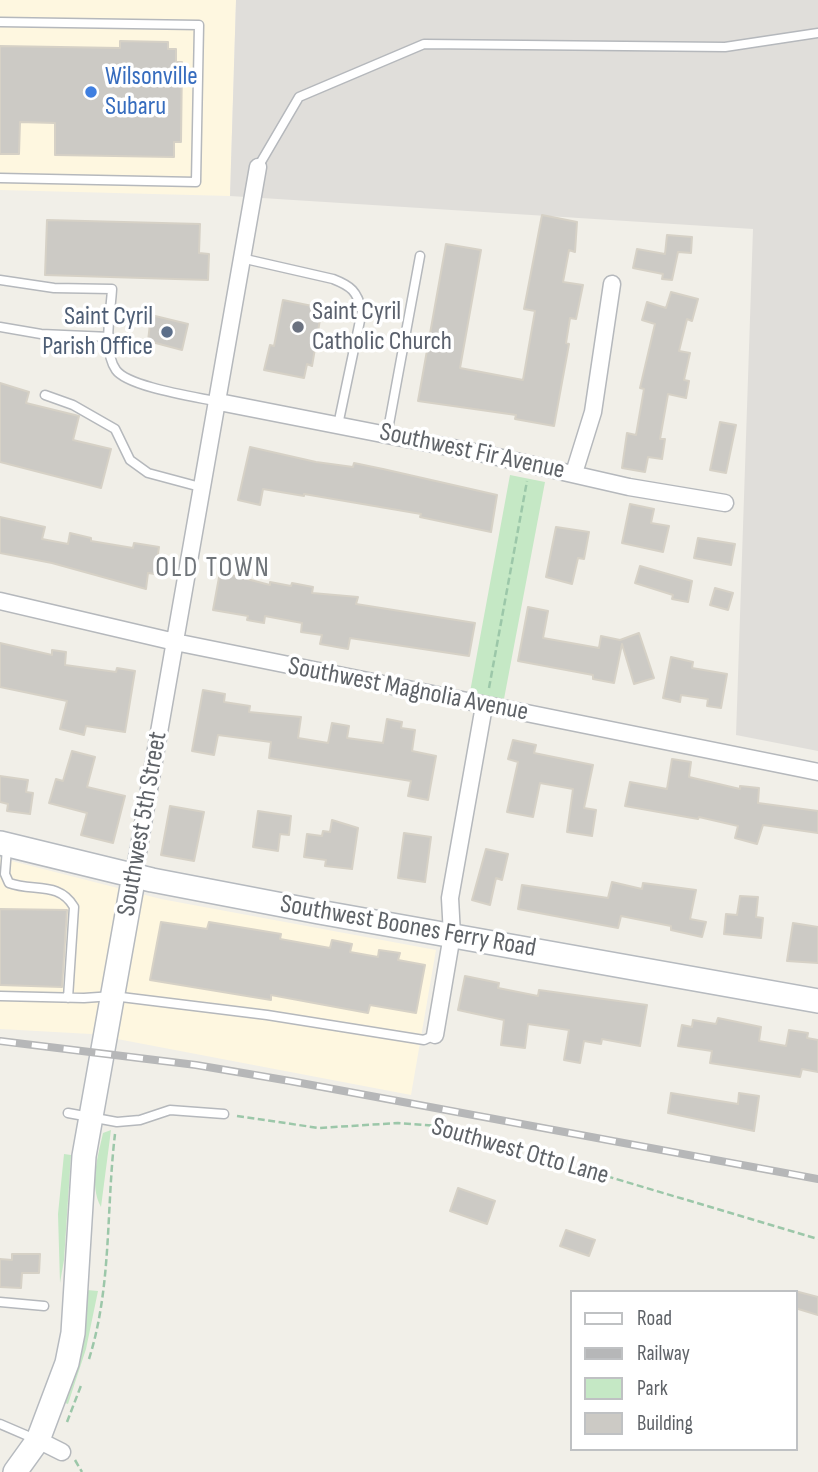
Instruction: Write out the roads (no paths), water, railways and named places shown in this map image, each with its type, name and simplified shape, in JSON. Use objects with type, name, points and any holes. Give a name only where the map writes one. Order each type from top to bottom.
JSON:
[{"type":"street","name":"Southwest 5th Street","points":[[15,1472],[38,1440],[67,1363],[73,1334],[84,1156],[79,1115],[113,996],[204,488],[258,167]]},
{"type":"street","points":[[574,473],[593,412],[612,285]]},
{"type":"street","name":"Southwest Fir Avenue","points":[[219,402],[574,473],[629,487],[724,503]]},
{"type":"street","name":"Southwest Magnolia Avenue","points":[[0,601],[175,642],[818,772]]},
{"type":"street","points":[[435,1035],[452,935],[450,898],[484,706]]},
{"type":"street","name":"Southwest Boones Ferry Road","points":[[4,844],[134,875],[818,1000]]},
{"type":"street","points":[[38,1440],[62,1452]]},
{"type":"lane","points":[[0,22],[199,25],[196,182],[0,178]]},
{"type":"lane","points":[[258,167],[299,97],[424,44],[725,47],[818,33]]},
{"type":"lane","points":[[387,435],[419,256]]},
{"type":"lane","points":[[241,258],[333,279],[347,284],[358,293],[362,310],[338,425]]},
{"type":"lane","points":[[0,280],[19,280],[54,288],[112,289],[109,351],[116,370],[128,380],[219,402]]},
{"type":"lane","points":[[0,327],[41,334],[110,337]]},
{"type":"lane","points":[[46,395],[73,405],[114,429],[130,460],[148,473],[204,488]]},
{"type":"lane","points":[[4,844],[5,874],[9,883],[21,888],[56,889],[68,896],[74,907],[68,998]]},
{"type":"lane","points":[[0,996],[113,996],[267,1015],[424,1040],[435,1035]]},
{"type":"lane","points":[[79,1115],[128,1122],[170,1110],[224,1115]]},
{"type":"lane","points":[[0,1302],[44,1306]]},
{"type":"lane","points":[[0,1424],[38,1440]]},
{"type":"railway","points":[[0,1041],[196,1065],[818,1179]]},
{"type":"place","name":"Wilsonville Subaru","points":[[91,92]]},
{"type":"place","name":"Saint Cyril Catholic Church","points":[[298,327]]},
{"type":"place","name":"Saint Cyril Parish Office","points":[[167,332]]},
{"type":"district","name":"OLD TOWN","points":[[213,569]]}]
